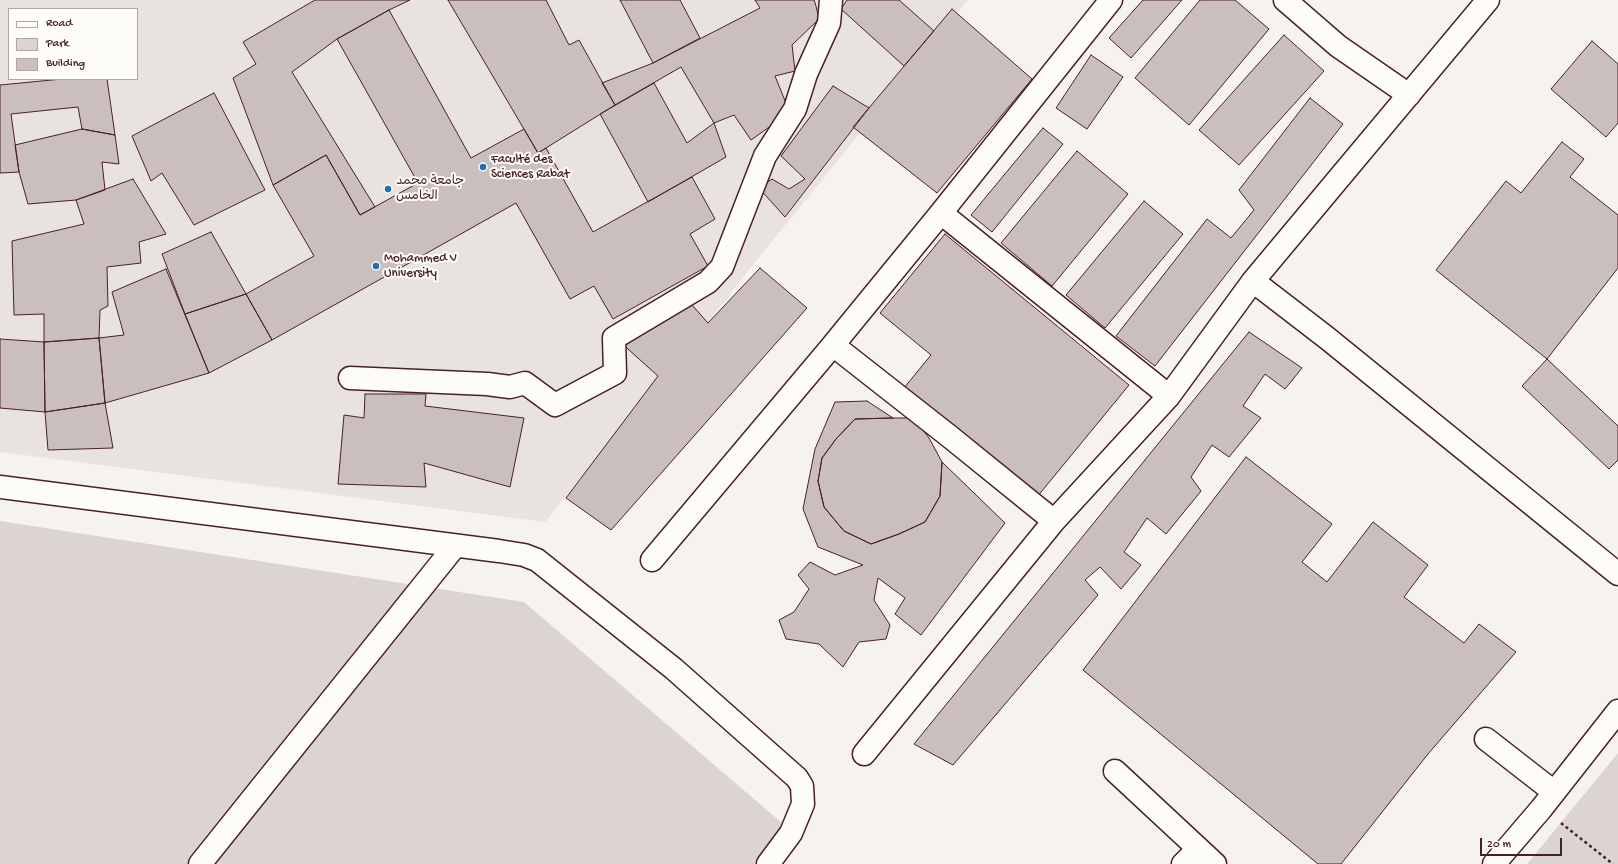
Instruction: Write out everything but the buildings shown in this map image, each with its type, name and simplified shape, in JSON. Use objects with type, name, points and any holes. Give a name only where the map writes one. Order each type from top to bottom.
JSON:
[{"type":"street","points":[[350,378],[487,384],[510,387],[525,383],[555,405],[615,373],[614,338],[708,282],[722,267],[765,156],[795,109],[806,74],[829,23],[831,0]]},
{"type":"street","points":[[652,560],[833,345],[1112,0]]},
{"type":"street","points":[[1285,0],[1338,46],[1409,95]]},
{"type":"street","points":[[864,754],[1054,521],[1169,396],[1253,281],[1488,0]]},
{"type":"street","points":[[941,212],[1169,396]]},
{"type":"street","points":[[1253,281],[1327,338],[1618,574]]},
{"type":"street","points":[[833,345],[1054,521]]},
{"type":"street","points":[[0,487],[524,555],[537,560],[674,669],[797,778],[802,786],[804,804],[791,833],[768,864]]},
{"type":"street","points":[[200,864],[455,546]]},
{"type":"street","points":[[1494,864],[1541,809],[1618,711]]},
{"type":"street","points":[[1486,739],[1554,792]]},
{"type":"street","points":[[1115,771],[1190,856],[1215,864]]},
{"type":"path","points":[[1541,809],[1565,825],[1613,864]]},
{"type":"shaded area","name":"Mohammed V University","points":[[0,0],[968,0],[731,292],[729,298],[724,302],[545,522],[0,452]]},
{"type":"green space","points":[[0,521],[524,602],[789,829],[759,864],[0,864]]},
{"type":"green space","points":[[1618,753],[1618,864],[1527,864]]},
{"type":"place","name":"Faculté des Sciences Rabat","points":[[483,167]]},
{"type":"place","name":"جامعة محمد الخامس","points":[[388,189]]},
{"type":"place","name":"Mohammed V University","points":[[376,266]]}]
